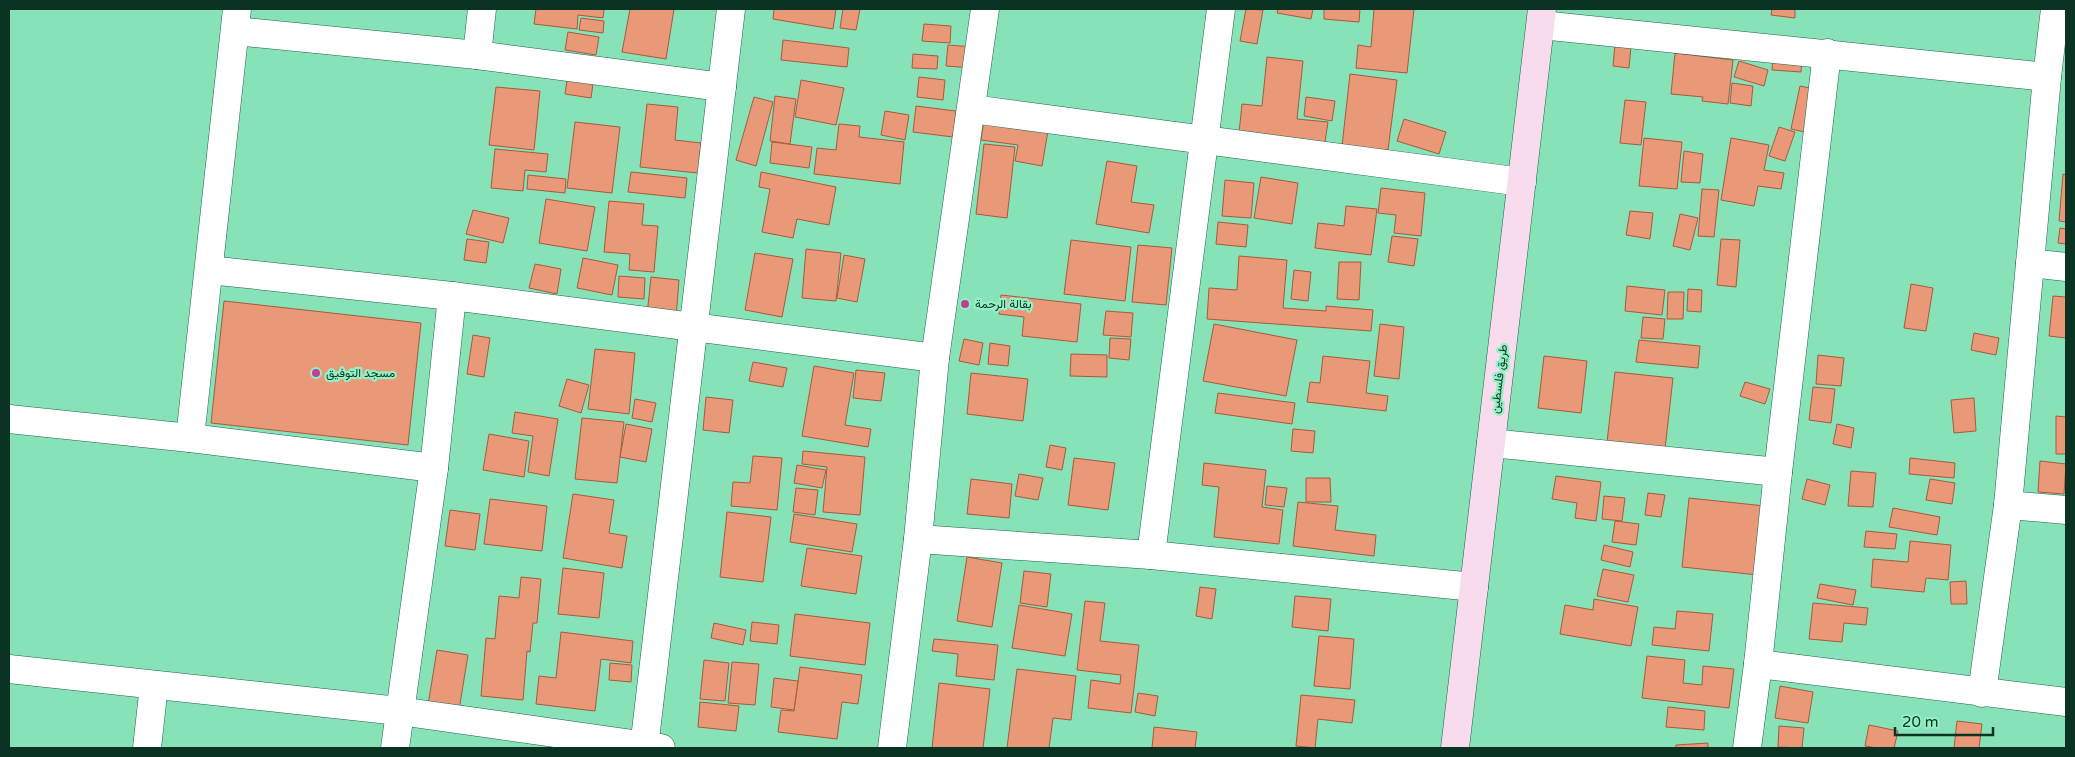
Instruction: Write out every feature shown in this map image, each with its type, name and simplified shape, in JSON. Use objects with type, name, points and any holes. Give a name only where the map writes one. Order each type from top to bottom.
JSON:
[{"type":"street","points":[[477,55],[482,9]]},
{"type":"street","points":[[9,669],[400,711],[650,748],[693,328],[731,9]]},
{"type":"street","points":[[892,748],[918,539],[935,358],[985,9]]},
{"type":"street","points":[[1151,555],[1222,9]]},
{"type":"street","points":[[1982,693],[2008,505],[2047,77],[2055,9]]},
{"type":"street","points":[[1542,17],[1827,53],[2047,77]]},
{"type":"street","name":"طريق فلسطين","points":[[1455,748],[1542,17]]},
{"type":"street","points":[[190,438],[236,20],[477,55],[722,87]]},
{"type":"street","points":[[1747,748],[1827,53]]},
{"type":"street","points":[[972,109],[1522,182]]},
{"type":"street","points":[[2030,263],[2066,267]]},
{"type":"street","points":[[209,270],[452,296],[935,358]]},
{"type":"street","points":[[395,748],[434,468],[452,296]]},
{"type":"street","points":[[9,418],[434,468]]},
{"type":"street","points":[[1491,443],[1778,472]]},
{"type":"street","points":[[2008,505],[2066,510]]},
{"type":"street","points":[[918,539],[1151,555],[1474,587]]},
{"type":"street","points":[[1758,664],[2066,702]]},
{"type":"street","points":[[147,748],[154,685]]},
{"type":"building","points":[[536,9],[604,9],[603,18],[578,15],[577,29],[534,24]]},
{"type":"building","points":[[630,9],[674,9],[666,59],[622,52]]},
{"type":"building","points":[[774,9],[836,9],[833,29],[773,19]]},
{"type":"building","points":[[843,9],[860,9],[856,30],[840,28]]},
{"type":"building","points":[[1246,9],[1263,10],[1257,44],[1240,41]]},
{"type":"building","points":[[1278,9],[1313,9],[1311,19],[1277,13]]},
{"type":"building","points":[[1324,9],[1360,9],[1359,22],[1324,19]]},
{"type":"building","points":[[1374,9],[1414,9],[1407,73],[1356,68],[1358,45],[1371,47]]},
{"type":"building","points":[[1772,9],[1795,9],[1795,18],[1771,15]]},
{"type":"building","points":[[581,18],[604,21],[603,33],[579,30]]},
{"type":"building","points":[[924,24],[951,26],[950,43],[922,41]]},
{"type":"building","points":[[568,32],[599,37],[596,55],[565,50]]},
{"type":"building","points":[[783,40],[849,48],[847,67],[781,60]]},
{"type":"building","points":[[1615,44],[1631,46],[1629,68],[1613,66]]},
{"type":"building","points":[[948,45],[974,47],[972,68],[946,66]]},
{"type":"building","points":[[1675,53],[1733,60],[1728,104],[1702,101],[1703,97],[1671,94]]},
{"type":"building","points":[[913,54],[938,56],[937,69],[912,68]]},
{"type":"building","points":[[1773,55],[1802,57],[1801,72],[1772,70]]},
{"type":"building","points":[[1267,57],[1303,61],[1297,119],[1328,122],[1325,142],[1239,133],[1242,104],[1262,106]]},
{"type":"building","points":[[1739,61],[1768,70],[1764,86],[1734,77]]},
{"type":"building","points":[[1350,74],[1397,80],[1388,150],[1342,146]]},
{"type":"building","points":[[919,77],[945,80],[943,100],[917,97]]},
{"type":"building","points":[[567,80],[593,84],[591,98],[565,94]]},
{"type":"building","points":[[801,80],[844,88],[836,125],[795,117]]},
{"type":"building","points":[[1732,83],[1753,86],[1751,106],[1730,103]]},
{"type":"building","points":[[1800,86],[1819,90],[1809,133],[1791,129]]},
{"type":"building","points":[[496,87],[540,91],[534,150],[489,145]]},
{"type":"building","points":[[775,96],[796,99],[790,144],[770,141]]},
{"type":"building","points":[[754,97],[773,102],[756,166],[736,160]]},
{"type":"building","points":[[1306,97],[1335,101],[1332,121],[1304,116]]},
{"type":"building","points":[[1625,100],[1646,102],[1641,145],[1620,143]]},
{"type":"building","points":[[647,104],[678,107],[675,140],[701,143],[698,173],[640,167]]},
{"type":"building","points":[[916,106],[956,111],[953,137],[913,132]]},
{"type":"building","points":[[885,111],[909,115],[905,140],[881,135]]},
{"type":"building","points":[[1404,119],[1446,132],[1439,154],[1397,141]]},
{"type":"building","points":[[984,120],[1048,131],[1042,166],[1015,161],[1018,145],[981,140]]},
{"type":"building","points":[[575,122],[620,127],[612,193],[567,188]]},
{"type":"building","points":[[839,124],[860,126],[859,137],[904,142],[900,184],[814,174],[817,148],[836,150]]},
{"type":"building","points":[[1779,127],[1795,132],[1785,161],[1769,156]]},
{"type":"building","points":[[1644,138],[1682,142],[1677,189],[1639,186]]},
{"type":"building","points":[[1731,138],[1769,145],[1764,170],[1784,173],[1781,189],[1758,186],[1754,206],[1721,200]]},
{"type":"building","points":[[772,142],[812,147],[809,168],[770,163]]},
{"type":"building","points":[[984,144],[1015,147],[1007,218],[976,214]]},
{"type":"building","points":[[495,149],[548,154],[546,172],[525,170],[523,191],[491,188]]},
{"type":"building","points":[[1684,151],[1703,154],[1700,183],[1681,182]]},
{"type":"building","points":[[1107,161],[1137,166],[1131,202],[1154,205],[1149,233],[1096,224]]},
{"type":"building","points":[[631,172],[687,178],[685,198],[628,192]]},
{"type":"building","points":[[761,172],[836,187],[829,225],[797,219],[793,238],[762,232],[770,189],[759,187]]},
{"type":"building","points":[[2063,174],[2066,175],[2066,222],[2059,221]]},
{"type":"building","points":[[528,175],[566,179],[565,193],[527,189]]},
{"type":"building","points":[[1261,177],[1298,183],[1292,224],[1254,218]]},
{"type":"building","points":[[1225,180],[1254,183],[1251,218],[1222,216]]},
{"type":"building","points":[[1381,188],[1425,193],[1421,236],[1394,233],[1396,215],[1378,213]]},
{"type":"building","points":[[1702,189],[1719,190],[1714,237],[1698,236]]},
{"type":"building","points":[[546,199],[595,207],[587,251],[539,243]]},
{"type":"building","points":[[609,201],[644,204],[642,225],[658,226],[654,272],[629,270],[630,254],[604,252]]},
{"type":"building","points":[[1346,206],[1377,209],[1371,255],[1315,248],[1318,223],[1344,226]]},
{"type":"building","points":[[473,210],[509,218],[503,243],[466,234]]},
{"type":"building","points":[[1630,211],[1653,213],[1650,239],[1626,235]]},
{"type":"building","points":[[1680,214],[1698,218],[1690,250],[1673,246]]},
{"type":"building","points":[[1218,222],[1248,225],[1246,247],[1216,244]]},
{"type":"building","points":[[2060,228],[2066,229],[2066,244],[2058,243]]},
{"type":"building","points":[[1392,236],[1418,239],[1414,266],[1388,262]]},
{"type":"building","points":[[467,239],[489,242],[486,263],[464,260]]},
{"type":"building","points":[[1721,239],[1740,240],[1736,287],[1717,285]]},
{"type":"building","points":[[1071,240],[1131,247],[1125,301],[1064,294]]},
{"type":"building","points":[[1138,245],[1172,248],[1166,305],[1132,302]]},
{"type":"building","points":[[806,249],[841,253],[836,301],[802,298]]},
{"type":"building","points":[[755,253],[793,259],[782,317],[745,310]]},
{"type":"building","points":[[844,255],[865,259],[857,302],[837,298]]},
{"type":"building","points":[[1239,256],[1287,260],[1283,308],[1326,311],[1326,306],[1373,310],[1371,331],[1207,319],[1209,288],[1237,290]]},
{"type":"building","points":[[583,258],[618,265],[612,295],[577,288]]},
{"type":"building","points":[[1339,262],[1361,262],[1359,300],[1337,299]]},
{"type":"building","points":[[535,264],[561,269],[557,294],[529,288]]},
{"type":"building","points":[[1294,270],[1311,272],[1308,301],[1291,299]]},
{"type":"building","points":[[619,276],[645,278],[644,299],[618,297]]},
{"type":"building","points":[[651,277],[679,280],[676,318],[647,315]]},
{"type":"building","points":[[1911,284],[1933,288],[1926,331],[1904,328]]},
{"type":"building","points":[[1627,286],[1665,290],[1662,315],[1625,311]]},
{"type":"building","points":[[1688,289],[1702,290],[1701,312],[1687,311]]},
{"type":"building","points":[[1668,292],[1684,292],[1683,319],[1667,319]]},
{"type":"building","points":[[1001,295],[1081,304],[1077,342],[1022,336],[1024,317],[999,314]]},
{"type":"building","points":[[2053,296],[2066,297],[2066,338],[2049,336]]},
{"type":"building","name":"مسجد التوفيق","points":[[224,301],[421,323],[408,445],[211,423]]},
{"type":"building","points":[[1106,311],[1133,313],[1131,337],[1103,335]]},
{"type":"building","points":[[1643,317],[1665,319],[1663,339],[1641,338]]},
{"type":"building","points":[[1214,324],[1297,340],[1286,396],[1203,381]]},
{"type":"building","points":[[1380,324],[1404,327],[1399,379],[1374,376]]},
{"type":"building","points":[[1974,333],[1999,338],[1996,355],[1971,350]]},
{"type":"building","points":[[473,335],[490,338],[484,377],[467,374]]},
{"type":"building","points":[[1110,338],[1131,339],[1129,360],[1109,358]]},
{"type":"building","points":[[964,339],[983,343],[979,365],[959,361]]},
{"type":"building","points":[[1639,340],[1700,346],[1698,368],[1636,362]]},
{"type":"building","points":[[990,343],[1010,346],[1008,366],[988,364]]},
{"type":"building","points":[[595,349],[635,353],[629,414],[588,409]]},
{"type":"building","points":[[1071,354],[1107,355],[1107,377],[1070,376]]},
{"type":"building","points":[[1818,355],[1844,358],[1841,386],[1816,384]]},
{"type":"building","points":[[1323,356],[1370,361],[1366,393],[1388,396],[1386,411],[1307,402],[1310,382],[1320,383]]},
{"type":"building","points":[[1544,356],[1587,361],[1581,413],[1538,408]]},
{"type":"building","points":[[753,362],[787,368],[783,387],[749,381]]},
{"type":"building","points":[[814,366],[854,373],[845,425],[871,429],[868,447],[802,436]]},
{"type":"building","points":[[856,370],[885,373],[881,401],[853,398]]},
{"type":"building","points":[[1615,372],[1673,378],[1665,449],[1607,442]]},
{"type":"building","points":[[971,373],[1028,379],[1023,421],[967,414]]},
{"type":"building","points":[[567,379],[589,385],[581,413],[559,406]]},
{"type":"building","points":[[1745,382],[1770,389],[1765,404],[1740,396]]},
{"type":"building","points":[[1813,387],[1835,389],[1831,423],[1809,420]]},
{"type":"building","points":[[1218,393],[1295,403],[1292,424],[1215,413]]},
{"type":"building","points":[[706,397],[733,400],[729,433],[703,430]]},
{"type":"building","points":[[1974,398],[1976,431],[1954,433],[1951,400]]},
{"type":"building","points":[[635,399],[656,403],[652,422],[632,418]]},
{"type":"building","points":[[515,412],[558,419],[549,476],[528,472],[533,436],[512,433]]},
{"type":"building","points":[[2056,416],[2066,417],[2066,454],[2056,454]]},
{"type":"building","points":[[582,418],[624,422],[617,483],[575,479]]},
{"type":"building","points":[[626,424],[652,429],[646,462],[620,457]]},
{"type":"building","points":[[1837,424],[1854,428],[1851,448],[1833,444]]},
{"type":"building","points":[[1293,429],[1315,431],[1313,453],[1291,451]]},
{"type":"building","points":[[489,434],[529,441],[524,477],[483,470]]},
{"type":"building","points":[[1050,445],[1066,448],[1062,470],[1046,467]]},
{"type":"building","points":[[803,451],[865,457],[860,515],[823,512],[827,467],[802,464]]},
{"type":"building","points":[[753,456],[782,458],[777,510],[731,506],[733,482],[750,483]]},
{"type":"building","points":[[1074,458],[1115,463],[1108,510],[1068,505]]},
{"type":"building","points":[[1910,458],[1955,463],[1954,478],[1909,474]]},
{"type":"building","points":[[2040,461],[2066,464],[2064,494],[2038,492]]},
{"type":"building","points":[[1204,463],[1266,470],[1262,507],[1283,510],[1279,544],[1214,537],[1219,487],[1202,485]]},
{"type":"building","points":[[797,465],[826,470],[822,488],[794,483]]},
{"type":"building","points":[[1851,471],[1876,473],[1873,507],[1848,506]]},
{"type":"building","points":[[1019,474],[1043,478],[1038,500],[1015,496]]},
{"type":"building","points":[[1556,476],[1601,482],[1596,521],[1575,518],[1577,503],[1552,499]]},
{"type":"building","points":[[1306,478],[1330,478],[1331,502],[1306,502]]},
{"type":"building","points":[[971,479],[1012,484],[1009,518],[967,514]]},
{"type":"building","points":[[1807,479],[1830,485],[1825,505],[1802,499]]},
{"type":"building","points":[[1930,479],[1955,483],[1952,504],[1926,500]]},
{"type":"building","points":[[1267,486],[1287,488],[1284,507],[1265,505]]},
{"type":"building","points":[[796,488],[818,490],[815,515],[793,512]]},
{"type":"building","points":[[1648,493],[1665,495],[1661,517],[1645,515]]},
{"type":"building","points":[[573,494],[614,500],[609,533],[627,536],[622,568],[563,558]]},
{"type":"building","points":[[1604,496],[1625,498],[1622,521],[1602,519]]},
{"type":"building","points":[[1689,498],[1765,506],[1758,575],[1682,567]]},
{"type":"building","points":[[490,499],[547,506],[542,551],[484,544]]},
{"type":"building","points":[[1298,502],[1338,506],[1335,530],[1376,535],[1374,556],[1293,546]]},
{"type":"building","points":[[1893,508],[1940,517],[1937,535],[1889,527]]},
{"type":"building","points":[[450,510],[480,514],[475,550],[445,546]]},
{"type":"building","points":[[727,512],[771,517],[763,582],[720,577]]},
{"type":"building","points":[[794,514],[857,524],[852,552],[790,542]]},
{"type":"building","points":[[1615,521],[1639,524],[1636,545],[1612,542]]},
{"type":"building","points":[[1866,531],[1897,534],[1895,549],[1864,547]]},
{"type":"building","points":[[1910,541],[1951,545],[1948,580],[1926,578],[1924,592],[1871,587],[1873,559],[1908,562]]},
{"type":"building","points":[[1604,545],[1633,552],[1630,567],[1601,560]]},
{"type":"building","points":[[807,548],[862,556],[856,594],[801,586]]},
{"type":"building","points":[[967,557],[1002,563],[992,627],[957,621]]},
{"type":"building","points":[[563,568],[604,573],[599,618],[558,614]]},
{"type":"building","points":[[1603,569],[1634,575],[1628,602],[1597,596]]},
{"type":"building","points":[[1024,571],[1051,574],[1047,607],[1020,603]]},
{"type":"building","points":[[521,577],[541,579],[537,623],[533,623],[530,652],[527,651],[523,700],[481,696],[486,638],[495,639],[499,596],[519,598]]},
{"type":"building","points":[[1966,581],[1967,604],[1951,604],[1950,582]]},
{"type":"building","points":[[1820,584],[1856,590],[1853,605],[1817,598]]},
{"type":"building","points":[[1200,587],[1216,589],[1212,619],[1196,616]]},
{"type":"building","points":[[1295,596],[1331,599],[1328,631],[1292,627]]},
{"type":"building","points":[[1594,599],[1638,607],[1631,646],[1560,634],[1565,605],[1593,610]]},
{"type":"building","points":[[1085,601],[1105,603],[1100,641],[1139,645],[1131,713],[1088,708],[1091,680],[1120,684],[1121,675],[1077,670]]},
{"type":"building","points":[[1813,603],[1868,608],[1866,625],[1844,623],[1842,642],[1809,639]]},
{"type":"building","points":[[1019,605],[1072,614],[1065,656],[1012,648]]},
{"type":"building","points":[[1677,611],[1713,614],[1709,651],[1652,645],[1654,627],[1675,629]]},
{"type":"building","points":[[795,614],[870,623],[865,665],[790,656]]},
{"type":"building","points":[[752,622],[779,625],[777,644],[750,641]]},
{"type":"building","points":[[714,623],[746,630],[743,645],[711,638]]},
{"type":"building","points":[[561,632],[633,641],[631,663],[601,659],[595,711],[536,704],[539,676],[556,678]]},
{"type":"building","points":[[1319,636],[1354,639],[1350,689],[1314,686]]},
{"type":"building","points":[[934,639],[998,645],[994,680],[956,676],[958,654],[932,651]]},
{"type":"building","points":[[437,650],[468,655],[459,710],[428,705]]},
{"type":"building","points":[[1647,656],[1685,660],[1683,683],[1702,685],[1703,666],[1734,669],[1729,708],[1642,698]]},
{"type":"building","points":[[704,660],[729,663],[725,701],[700,699]]},
{"type":"building","points":[[732,662],[759,664],[755,705],[728,703]]},
{"type":"building","points":[[610,663],[632,665],[631,682],[609,680]]},
{"type":"building","points":[[800,667],[862,675],[858,704],[842,702],[837,739],[778,732],[781,710],[794,711]]},
{"type":"building","points":[[1017,669],[1076,676],[1071,720],[1053,718],[1049,748],[1007,748]]},
{"type":"building","points":[[774,678],[798,681],[794,710],[771,707]]},
{"type":"building","points":[[939,683],[990,689],[983,748],[932,748]]},
{"type":"building","points":[[1780,686],[1813,692],[1808,723],[1775,718]]},
{"type":"building","points":[[1138,693],[1158,696],[1155,716],[1135,712]]},
{"type":"building","points":[[1301,695],[1355,700],[1352,723],[1318,719],[1315,748],[1296,746]]},
{"type":"building","points":[[700,702],[739,706],[736,731],[698,727]]},
{"type":"building","points":[[1668,707],[1705,711],[1704,730],[1666,727]]},
{"type":"building","points":[[1957,721],[1982,724],[1979,748],[1954,748]]},
{"type":"building","points":[[1869,725],[1898,731],[1894,748],[1865,746]]},
{"type":"building","points":[[1779,726],[1804,728],[1802,748],[1778,747]]},
{"type":"building","points":[[1154,727],[1197,732],[1195,748],[1152,748]]},
{"type":"building","points":[[1708,743],[1708,748],[1676,748],[1676,745]]},
{"type":"place","name":"بقالة الرحمة","points":[[965,304]]},
{"type":"place","name":"مسجد التوفيق","points":[[316,373]]}]
